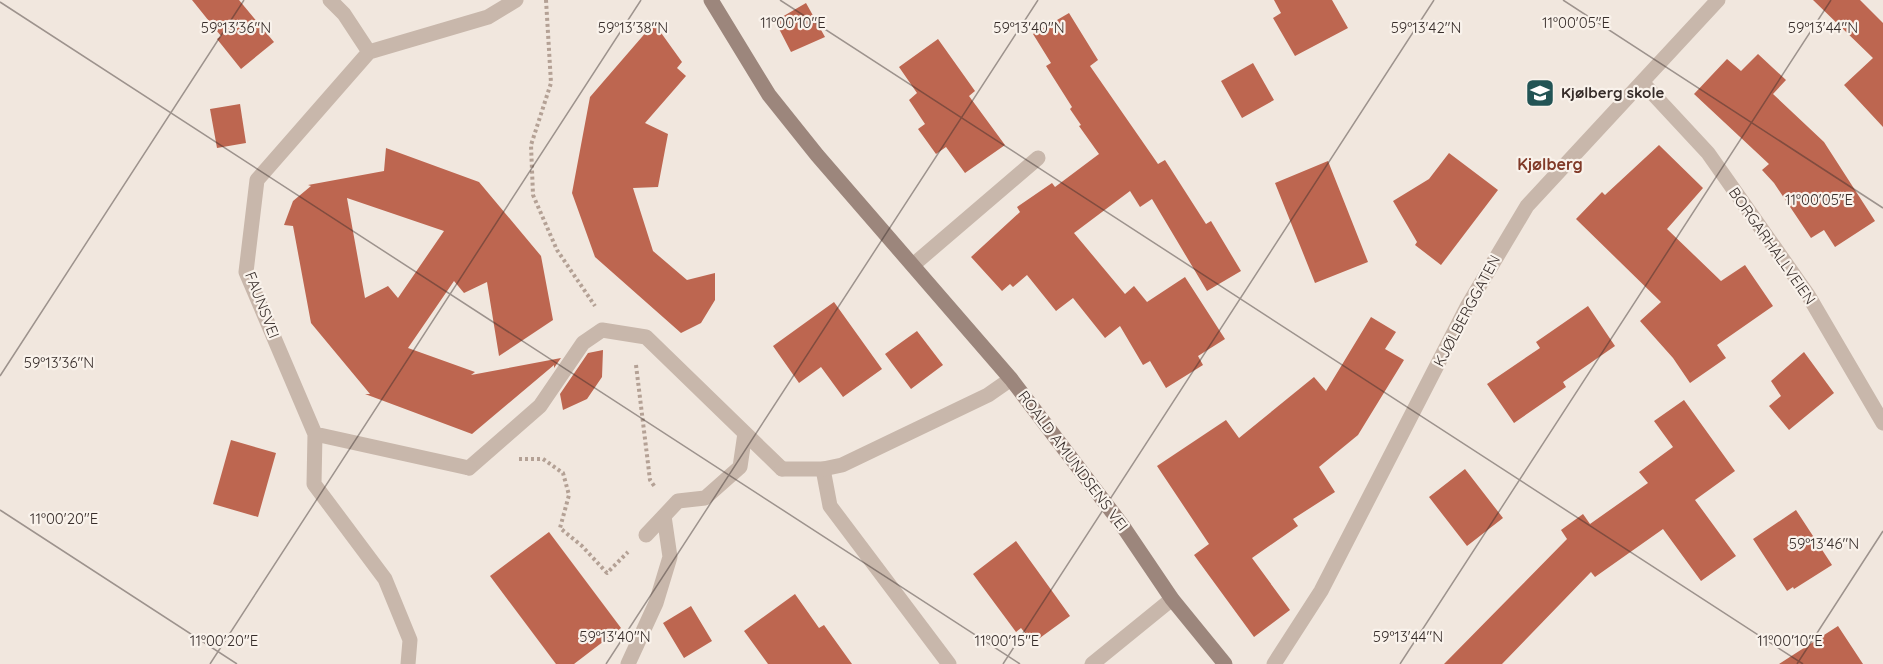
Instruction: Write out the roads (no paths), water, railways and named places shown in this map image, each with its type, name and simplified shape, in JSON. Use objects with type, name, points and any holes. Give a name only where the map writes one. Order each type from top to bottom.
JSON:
[{"type":"street","points":[[330,0],[344,14],[369,52],[488,17],[516,0]]},
{"type":"street","name":"ROALD AMUNDSENS VEI","points":[[711,0],[769,96],[817,155],[1011,379],[1122,525],[1172,599],[1225,664]]},
{"type":"street","name":"KJØLBERGGATEN","points":[[1274,664],[1321,591],[1468,305],[1527,206],[1718,0]]},
{"type":"street","name":"FAUNSVEI","points":[[315,434],[246,272],[257,180],[369,52]]},
{"type":"street","name":"BORGARHALLVEIEN","points":[[1642,82],[1715,162],[1808,295],[1883,423]]},
{"type":"street","points":[[913,265],[1038,158]]},
{"type":"street","points":[[408,664],[410,640],[385,579],[314,484],[315,434],[474,464],[540,406],[583,343],[602,330],[646,337],[782,469],[842,465],[988,395],[1011,379]]},
{"type":"street","points":[[646,535],[678,501],[705,498],[740,467],[745,433]]},
{"type":"street","points":[[823,468],[831,506],[949,664]]},
{"type":"street","points":[[628,664],[656,603],[670,557],[668,512]]},
{"type":"street","points":[[1092,664],[1172,599]]},
{"type":"place","name":"Kjølberg skole","points":[[1540,93]]},
{"type":"district","name":"Kjølberg","points":[[1550,164]]}]
